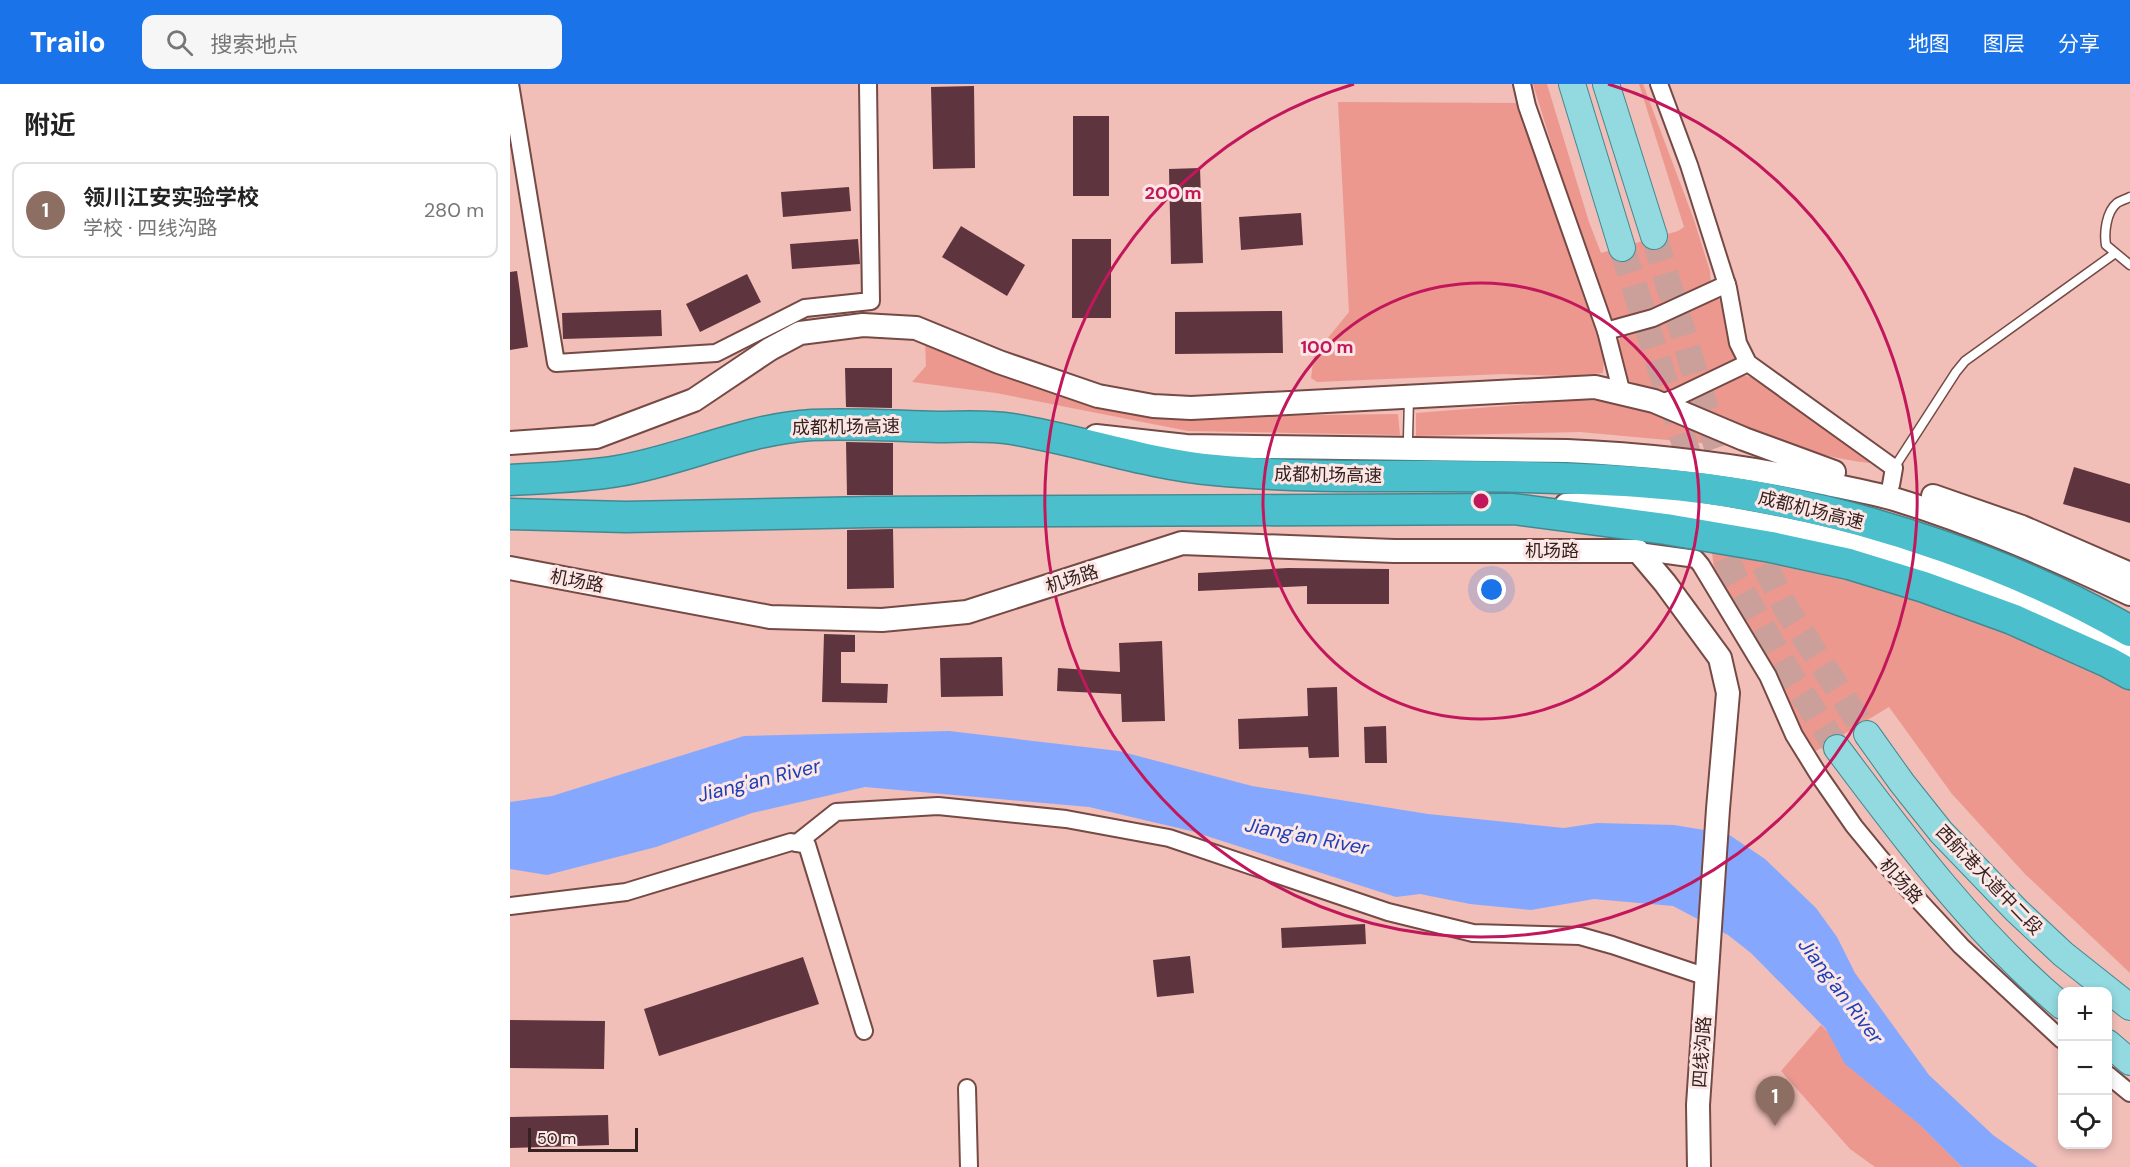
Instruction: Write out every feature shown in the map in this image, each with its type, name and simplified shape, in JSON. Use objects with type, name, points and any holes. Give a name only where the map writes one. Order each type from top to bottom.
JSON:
[{"type":"highway","name":"成都机场高速","points":[[510,480],[619,471],[764,430],[811,425],[1008,428],[1182,466],[1216,470],[1298,475],[1527,477],[1675,486],[1748,495],[1859,521],[1977,559],[2052,590],[2100,613],[2130,631]]},
{"type":"highway","name":"成都机场高速","points":[[510,514],[626,517],[870,512],[1513,509],[1666,529],[1803,553],[1849,564],[1914,583],[2012,619],[2130,674]]},
{"type":"main road","points":[[1572,84],[1622,248]]},
{"type":"main road","points":[[1606,84],[1654,236]]},
{"type":"main road","points":[[510,443],[596,437],[694,400],[770,349],[800,333],[863,325],[916,328],[999,362],[1098,396],[1153,406],[1191,408],[1595,387],[1659,404],[1744,439],[1834,471]]},
{"type":"main road","points":[[1008,428],[1186,446],[1567,451],[1748,460],[1892,476],[1938,498],[2022,527],[2130,574]]},
{"type":"main road","points":[[1674,458],[1799,477],[1892,498],[2004,537],[2130,594]]},
{"type":"main road","points":[[1513,509],[1582,504],[1626,505],[1672,510],[1800,531],[1918,564],[1983,586],[2130,648]]},
{"type":"main road","name":"机场路","points":[[510,568],[770,617],[882,621],[967,612],[1182,543],[1638,551]]},
{"type":"main road","name":"四线沟路","points":[[1638,551],[1665,583],[1719,658],[1728,693],[1698,1105],[1700,1167]]},
{"type":"main road","name":"西航港大道中二段","points":[[1867,734],[1941,832],[2016,910],[2063,954],[2130,1007]]},
{"type":"main road","name":"西航港大道中二段","points":[[1837,748],[1892,821],[1985,932],[2039,987],[2058,1003]]},
{"type":"main road","points":[[2112,1047],[2130,1062]]},
{"type":"street","points":[[510,84],[556,363],[716,353],[805,308],[871,301],[868,84]]},
{"type":"street","points":[[1522,84],[1527,106],[1606,330],[1622,393]]},
{"type":"street","points":[[1659,84],[1689,165],[1726,284],[1738,343],[1748,363],[1892,476]]},
{"type":"street","points":[[1606,330],[1653,318],[1726,284]]},
{"type":"street","points":[[1659,404],[1748,363]]},
{"type":"street","name":"机场路","points":[[1638,551],[1695,559],[1701,565],[1768,676],[1794,735],[1854,826],[1886,865],[1961,946],[2058,1036]]},
{"type":"street","points":[[797,843],[836,812],[938,806],[1066,819],[1168,838],[1399,915],[1473,933],[1580,936],[1707,977]]},
{"type":"street","points":[[510,906],[626,892],[791,842],[807,845],[864,1031]]},
{"type":"street","points":[[2112,1078],[2130,1093]]},
{"type":"street","points":[[967,1088],[969,1167]]},
{"type":"lane","points":[[2130,197],[2117,203],[2111,210],[2105,234],[2106,245],[2130,265]]},
{"type":"lane","points":[[1892,476],[1965,361],[2114,254]]},
{"type":"lane","points":[[1408,438],[1409,398]]},
{"type":"shaded area","points":[[1533,84],[1547,84],[1589,222],[1601,253],[1678,231],[1684,227],[1639,84],[1643,84],[1694,220],[1710,271],[1711,285],[1684,301],[1613,322],[1581,240]]},
{"type":"shaded area","points":[[1338,102],[1519,103],[1604,357],[1603,373],[1569,376],[1503,374],[1317,382],[1311,378],[1314,355],[1349,312]]},
{"type":"shaded area","points":[[1711,296],[1720,300],[1727,311],[1733,338],[1734,361],[1675,391],[1657,391],[1639,386],[1626,379],[1618,345],[1620,337]]},
{"type":"shaded area","points":[[925,339],[1167,417],[1398,414],[1400,435],[1188,431],[996,393],[912,382],[926,366]]},
{"type":"shaded area","points":[[1733,374],[1751,377],[1774,386],[1868,457],[1869,463],[1798,448],[1686,403],[1689,398]]},
{"type":"shaded area","points":[[1580,400],[1610,401],[1650,411],[1733,446],[1580,432],[1416,436],[1416,413]]},
{"type":"shaded area","points":[[1712,552],[1902,591],[2006,630],[2130,689],[2130,973],[2025,874],[1952,794],[1889,707],[1816,751],[1798,724],[1779,676],[1714,571]]},
{"type":"shaded area","points":[[1821,1025],[1962,1167],[1875,1167],[1850,1149],[1781,1071]]},
{"type":"water","name":"Jiang'an River","points":[[949,731],[1119,751],[1252,786],[1428,814],[1564,828],[1597,823],[1674,825],[1728,834],[1765,859],[1816,908],[1837,937],[1855,973],[1929,1075],[1993,1135],[2038,1167],[1962,1167],[1919,1124],[1845,1064],[1826,1029],[1751,953],[1728,935],[1673,906],[1594,899],[1531,910],[1470,904],[1420,894],[1396,897],[1191,831],[1089,807],[865,787],[752,813],[656,847],[547,875],[510,869],[510,802],[552,796],[744,736]]},
{"type":"building","points":[[974,86],[975,168],[933,169],[931,87]]},
{"type":"building","points":[[1073,116],[1109,116],[1109,196],[1073,196]]},
{"type":"building","points":[[1200,168],[1203,263],[1171,264],[1169,169]]},
{"type":"building","points":[[849,187],[851,211],[783,217],[781,192]]},
{"type":"building","points":[[1301,213],[1303,245],[1241,250],[1239,217]]},
{"type":"building","points":[[961,226],[1025,265],[1007,296],[942,257]]},
{"type":"building","points":[[858,239],[860,264],[792,269],[790,244]]},
{"type":"building","points":[[1072,239],[1111,239],[1111,318],[1072,318]]},
{"type":"building","points":[[517,271],[528,347],[510,350],[510,272]]},
{"type":"building","points":[[747,274],[761,302],[700,332],[686,304]]},
{"type":"building","points":[[661,310],[662,336],[563,339],[562,313]]},
{"type":"building","points":[[1282,311],[1283,353],[1175,354],[1175,312]]},
{"type":"building","points":[[845,368],[892,368],[892,408],[846,407]]},
{"type":"building","points":[[846,442],[893,443],[893,495],[847,495]]},
{"type":"building","points":[[2074,467],[2130,484],[2130,523],[2063,504]]},
{"type":"building","points":[[893,529],[894,588],[847,589],[847,530]]},
{"type":"building","points":[[1288,568],[1389,569],[1389,604],[1307,604],[1307,586],[1198,591],[1198,573]]},
{"type":"building","points":[[824,634],[855,635],[855,652],[841,652],[841,683],[888,684],[887,703],[822,702]]},
{"type":"building","points":[[1162,641],[1165,721],[1122,722],[1121,694],[1057,691],[1058,668],[1120,672],[1119,643]]},
{"type":"building","points":[[1002,657],[1003,696],[941,697],[940,658]]},
{"type":"building","points":[[1337,687],[1339,757],[1309,758],[1308,747],[1239,749],[1238,719],[1308,716],[1307,688]]},
{"type":"building","points":[[1386,726],[1387,763],[1365,763],[1364,727]]},
{"type":"building","points":[[1365,924],[1366,944],[1282,948],[1281,928]]},
{"type":"building","points":[[1190,956],[1194,993],[1157,997],[1153,960]]},
{"type":"building","points":[[803,957],[819,1004],[659,1056],[644,1009]]},
{"type":"building","points":[[510,1020],[605,1021],[604,1069],[510,1068]]},
{"type":"building","points":[[608,1115],[609,1145],[510,1148],[510,1117]]},
{"type":"tunnel","points":[[1654,236],[1730,485]]},
{"type":"tunnel","points":[[1622,248],[1697,482]]},
{"type":"tunnel","points":[[1711,522],[1735,579],[1790,675],[1837,748]]},
{"type":"tunnel","points":[[1747,530],[1787,610],[1867,734]]},
{"type":"place","name":"领川江安实验学校","points":[[1775,1126]]}]
